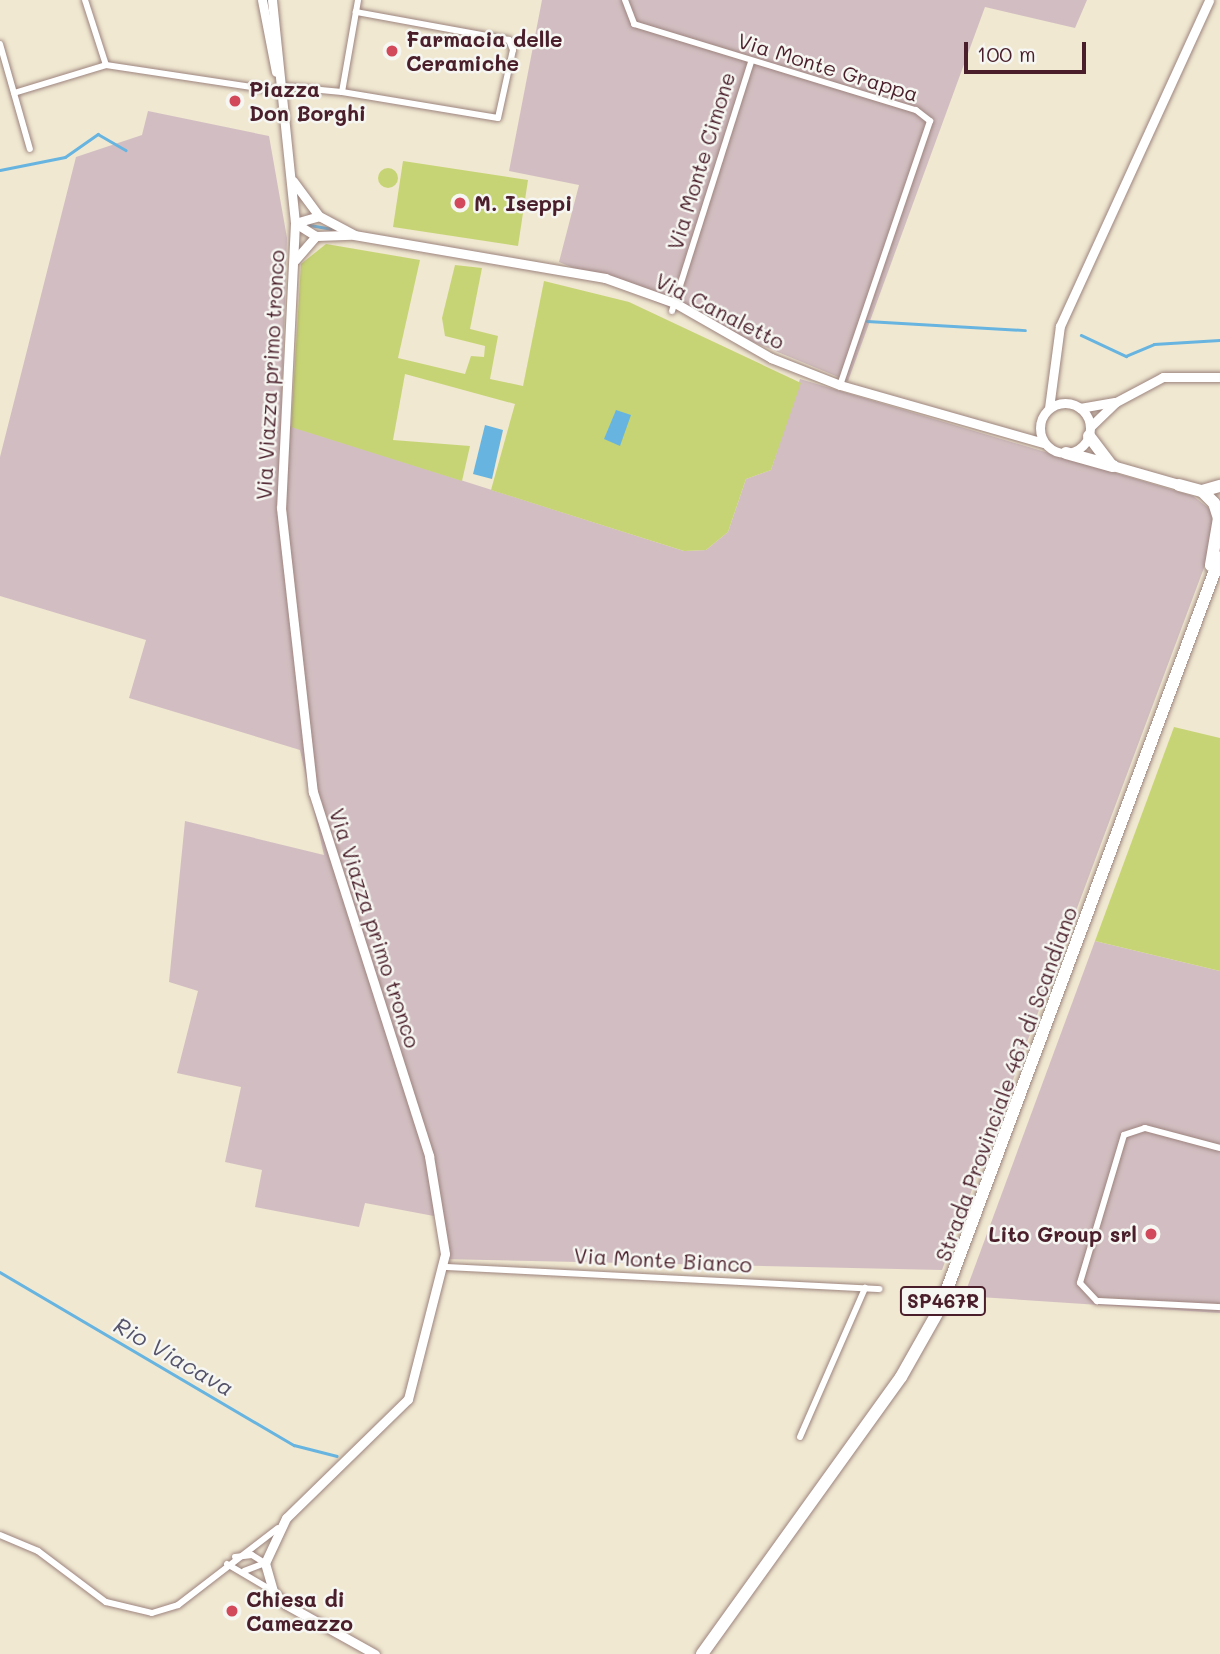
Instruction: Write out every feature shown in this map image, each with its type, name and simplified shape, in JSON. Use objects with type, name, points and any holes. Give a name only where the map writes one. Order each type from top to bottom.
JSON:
[{"type":"highway","points":[[1089,432],[1113,466]]},
{"type":"highway","points":[[1066,453],[1113,466]]},
{"type":"highway","points":[[1179,485],[1202,491],[1220,486]]},
{"type":"highway","points":[[1194,628],[1219,518],[1202,491]]},
{"type":"highway","name":"Strada Provinciale 467 di Scandiano","points":[[702,1654],[901,1377],[940,1308],[1220,557]]},
{"type":"highway","points":[[1194,628],[1220,577]]},
{"type":"main road","points":[[1113,466],[1179,485]]},
{"type":"street","points":[[85,0],[106,65]]},
{"type":"street","name":"Via Viazza primo tronco","points":[[262,0],[276,72]]},
{"type":"street","name":"Via Viazza primo tronco","points":[[265,1563],[278,1528],[401,1411],[416,1381],[445,1267],[429,1156],[313,792],[281,508],[295,223],[276,72],[272,0]]},
{"type":"street","points":[[342,92],[358,0]]},
{"type":"street","name":"Via Monte Grappa","points":[[625,0],[634,24],[916,110],[930,121],[840,385]]},
{"type":"street","points":[[1022,438],[1049,408],[1060,326],[1209,0]]},
{"type":"street","points":[[14,93],[106,65],[278,89],[342,92],[498,118],[513,50],[509,40],[356,12]]},
{"type":"street","points":[[0,44],[30,149]]},
{"type":"street","name":"Via Monte Cimone","points":[[673,307],[751,61]]},
{"type":"street","name":"Via Canaletto","points":[[290,177],[319,216],[354,234]]},
{"type":"street","points":[[295,223],[319,216]]},
{"type":"street","points":[[295,223],[316,236],[295,262]]},
{"type":"street","name":"Via Canaletto","points":[[316,236],[354,234],[550,265],[673,307],[771,358],[840,385],[1044,443]]},
{"type":"street","points":[[1054,384],[1068,402],[1080,408],[1116,402],[1163,377],[1220,377]]},
{"type":"street","points":[[1049,408],[1068,402]]},
{"type":"street","points":[[1041,419],[1044,443],[1066,453],[1116,402]]},
{"type":"street","points":[[1080,408],[1089,432]]},
{"type":"street","points":[[1220,1148],[1145,1128],[1124,1135],[1080,1283],[1097,1301],[1220,1307]]},
{"type":"street","name":"Via Monte Bianco","points":[[445,1267],[879,1289]]},
{"type":"street","points":[[800,1437],[865,1288]]},
{"type":"street","points":[[0,1535],[38,1552],[126,1611],[152,1613],[178,1605],[233,1557],[278,1528]]},
{"type":"street","points":[[233,1557],[251,1555],[265,1563],[272,1591]]},
{"type":"street","points":[[244,1571],[265,1563]]},
{"type":"street","points":[[227,1564],[244,1571],[319,1626],[376,1654]]},
{"type":"shaded area","points":[[542,0],[1087,0],[1075,28],[985,7],[848,381],[559,262],[579,185],[509,171]]},
{"type":"shaded area","points":[[148,111],[269,136],[287,238],[281,423],[684,551],[706,550],[728,532],[746,479],[771,470],[800,379],[1193,496],[1211,510],[1214,541],[942,1270],[441,1259],[439,1217],[365,1203],[359,1227],[255,1207],[262,1170],[225,1162],[241,1087],[177,1073],[198,991],[169,982],[185,821],[324,855],[300,750],[129,698],[146,640],[0,596],[0,457],[76,157],[142,135]]},
{"type":"shaded area","points":[[1095,941],[1220,971],[1220,1313],[964,1296]]},
{"type":"green space","name":"M. Iseppi","points":[[403,161],[528,180],[518,246],[393,227]]},
{"type":"green space","points":[[388,168],[395,171],[398,178],[395,185],[388,188],[381,185],[378,178],[381,171]]},
{"type":"green space","points":[[326,244],[420,260],[398,358],[465,374],[471,356],[484,357],[485,346],[445,336],[442,318],[455,265],[482,268],[470,329],[498,336],[490,379],[523,386],[544,281],[629,302],[801,383],[771,470],[746,479],[728,532],[706,550],[684,551],[491,490],[515,404],[405,374],[393,440],[470,446],[462,481],[291,427],[301,264]]},
{"type":"green space","points":[[1174,727],[1220,738],[1220,971],[1095,941]]},
{"type":"water","points":[[616,410],[631,415],[620,446],[604,439]]},
{"type":"water","points":[[485,425],[503,430],[492,479],[473,474]]},
{"type":"waterway","points":[[0,170],[65,157],[98,134],[126,150]]},
{"type":"waterway","points":[[304,224],[331,229]]},
{"type":"waterway","points":[[867,321],[1025,330]]},
{"type":"waterway","points":[[1081,335],[1126,356],[1154,344],[1220,340]]},
{"type":"waterway","name":"Rio Viacava","points":[[0,1272],[294,1445],[337,1456]]},
{"type":"place","name":"Farmacia delle Ceramiche","points":[[392,51]]},
{"type":"place","name":"Piazza Don Borghi","points":[[235,101]]},
{"type":"place","name":"M. Iseppi","points":[[460,203]]},
{"type":"place","name":"Lito Group srl","points":[[1151,1234]]},
{"type":"place","name":"Chiesa di Cameazzo","points":[[232,1611]]}]
